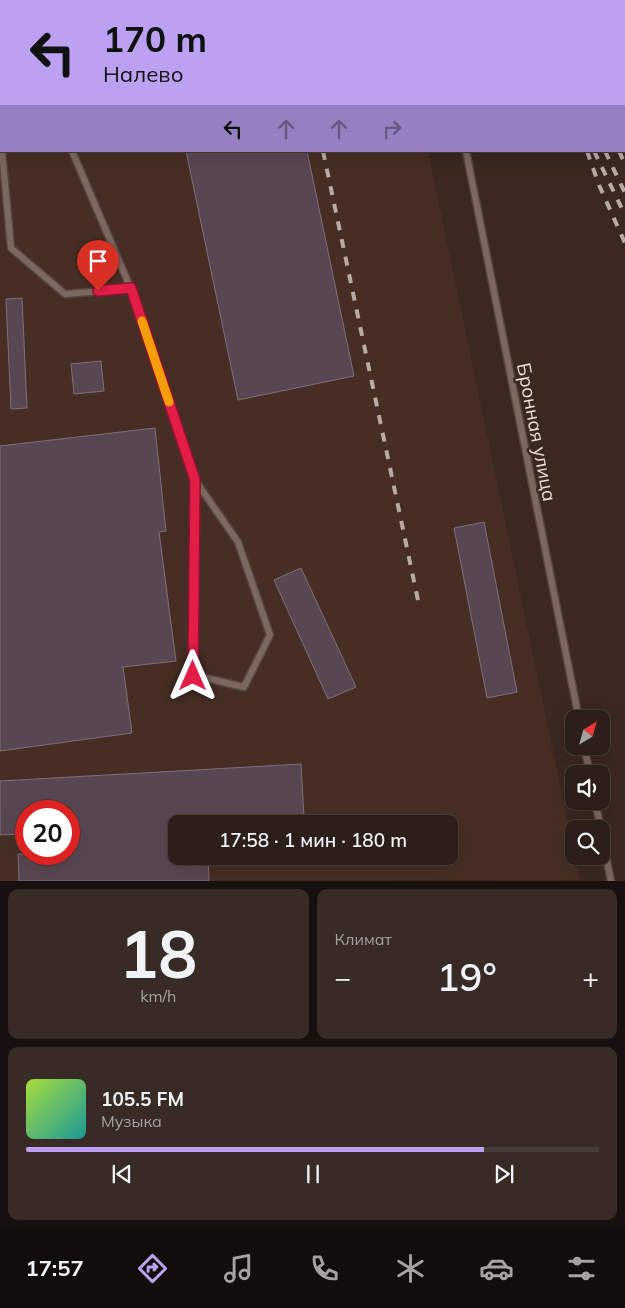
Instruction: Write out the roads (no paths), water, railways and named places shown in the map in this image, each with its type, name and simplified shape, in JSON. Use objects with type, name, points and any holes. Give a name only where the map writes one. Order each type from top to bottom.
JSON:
[{"type":"lane","points":[[2,152],[11,248],[65,294],[131,288]]},
{"type":"lane","points":[[72,152],[131,288],[195,480],[238,542],[270,635],[244,687],[193,676],[195,480]]},
{"type":"lane","name":"Бронная улица","points":[[466,152],[577,710]]},
{"type":"lane","points":[[608,865],[611,880]]},
{"type":"railway","points":[[323,152],[419,605]]},
{"type":"railway","points":[[587,152],[599,185],[625,243]]},
{"type":"railway","points":[[594,152],[625,215]]},
{"type":"railway","points":[[605,152],[625,193]]},
{"type":"railway","points":[[619,152],[625,164]]}]
